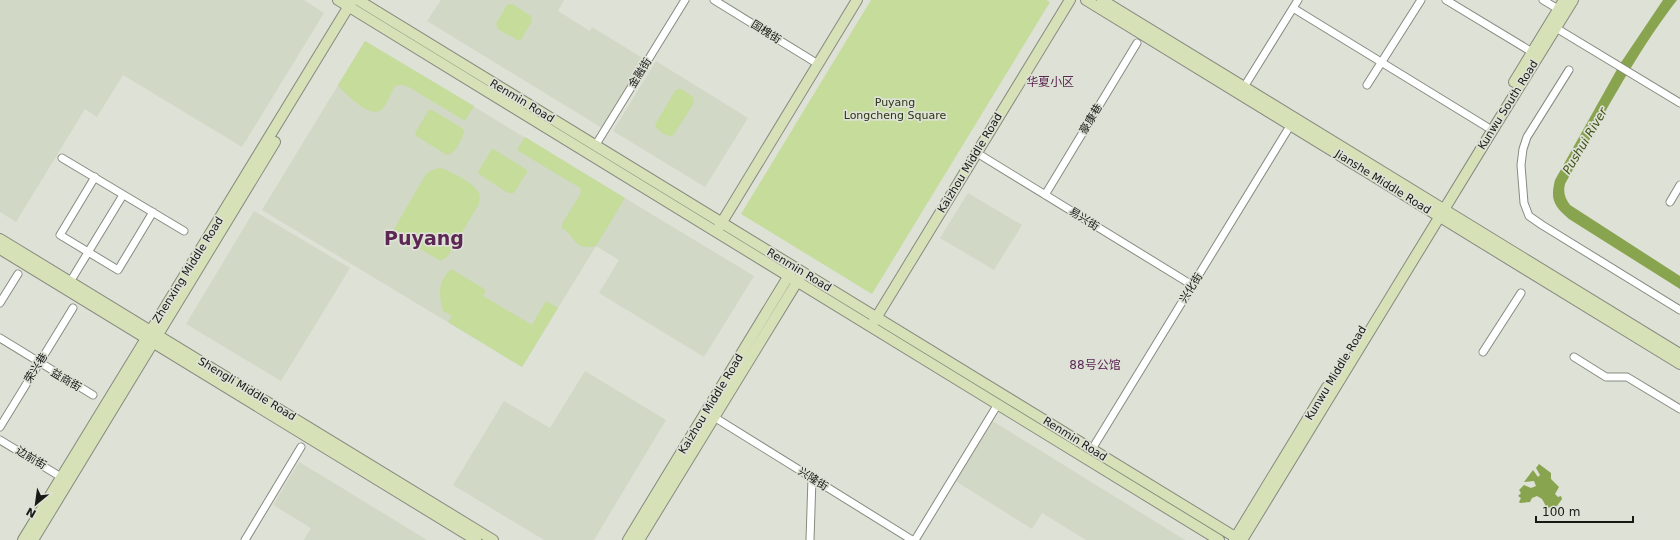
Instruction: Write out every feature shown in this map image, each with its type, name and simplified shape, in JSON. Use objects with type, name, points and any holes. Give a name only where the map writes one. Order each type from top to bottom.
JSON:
[{"type":"street","name":"Renmin Road","points":[[338,0],[356,3],[596,146],[1238,539]]},
{"type":"street","name":"金融街","points":[[596,146],[685,0]]},
{"type":"street","name":"国槐街","points":[[714,0],[818,64]]},
{"type":"street","points":[[716,232],[857,0]]},
{"type":"street","name":"Kaizhou Middle Road","points":[[871,326],[1070,0]]},
{"type":"street","name":"Jianshe Middle Road","points":[[1086,0],[1290,126],[1680,354]]},
{"type":"street","name":"Jianshe Middle Road","points":[[1102,0],[1244,87],[1680,364]]},
{"type":"street","points":[[1244,87],[1298,0]]},
{"type":"street","points":[[1367,85],[1421,0]]},
{"type":"street","points":[[1446,0],[1532,52]]},
{"type":"street","points":[[1543,0],[1558,9]]},
{"type":"street","name":"Kunwu South Road","points":[[1439,212],[1487,127],[1564,0]]},
{"type":"street","name":"Kunwu South Road","points":[[1439,212],[1573,0]]},
{"type":"street","name":"Renmin Road","points":[[356,3],[716,232],[1219,540]]},
{"type":"street","name":"Zhenxing Middle Road","points":[[33,540],[152,337],[356,3]]},
{"type":"street","points":[[1293,8],[1487,127]]},
{"type":"street","points":[[1556,28],[1680,103]]},
{"type":"street","name":"豪康巷","points":[[1045,195],[1137,43]]},
{"type":"street","points":[[1569,70],[1527,137],[1522,149],[1521,165],[1524,203],[1529,216],[1680,310]]},
{"type":"street","name":"兴化街","points":[[1092,450],[1290,126]]},
{"type":"street","name":"易兴街","points":[[976,153],[1192,285]]},
{"type":"street","points":[[62,158],[184,231]]},
{"type":"street","points":[[95,177],[60,235],[118,270],[152,212]]},
{"type":"street","points":[[1670,202],[1680,185]]},
{"type":"street","points":[[70,282],[123,195]]},
{"type":"street","name":"Kunwu Middle Road","points":[[1238,539],[1439,212]]},
{"type":"street","name":"Shengli Middle Road","points":[[0,239],[70,282],[152,337],[476,540]]},
{"type":"street","name":"Shengli Middle Road","points":[[0,249],[152,337],[493,540]]},
{"type":"street","name":"Kaizhou Middle Road","points":[[639,540],[714,417],[798,270]]},
{"type":"street","points":[[0,303],[18,274]]},
{"type":"street","name":"Kaizhou Middle Road","points":[[628,540],[793,279]]},
{"type":"street","points":[[1483,352],[1521,293]]},
{"type":"street","name":"荣兴巷","points":[[0,427],[73,308]]},
{"type":"street","name":"Zhenxing Middle Road","points":[[23,540],[61,477],[152,337]]},
{"type":"street","name":"益商街","points":[[0,338],[93,395]]},
{"type":"street","points":[[1574,357],[1606,377],[1627,377],[1680,409]]},
{"type":"street","points":[[913,540],[998,404]]},
{"type":"street","name":"兴隆街","points":[[714,417],[913,540]]},
{"type":"street","name":"边前街","points":[[0,440],[61,477]]},
{"type":"street","points":[[244,540],[301,447]]},
{"type":"street","points":[[810,540],[812,478]]},
{"type":"shaded area","points":[[0,0],[304,0],[324,13],[242,147],[123,75],[97,117],[85,109],[16,222],[0,212]]},
{"type":"shaded area","points":[[441,0],[564,0],[558,11],[590,31],[592,27],[644,59],[602,128],[427,21]]},
{"type":"shaded area","points":[[365,41],[754,276],[704,357],[599,293],[619,260],[596,246],[522,367],[262,210]]},
{"type":"shaded area","points":[[656,61],[748,118],[705,187],[613,131]]},
{"type":"shaded area","points":[[968,193],[1022,225],[994,270],[940,238]]},
{"type":"shaded area","points":[[254,211],[350,268],[281,381],[186,324]]},
{"type":"shaded area","points":[[585,371],[666,420],[594,540],[544,540],[453,485],[504,401],[550,428]]},
{"type":"shaded area","points":[[991,420],[1185,540],[1086,540],[1042,513],[1032,529],[954,480]]},
{"type":"shaded area","points":[[299,462],[427,540],[304,540],[311,528],[273,505]]},
{"type":"green space","name":"Puyang Longcheng Square","points":[[871,0],[1046,0],[1050,2],[872,294],[741,214]]},
{"type":"green space","points":[[512,4],[531,16],[532,21],[521,40],[517,40],[498,29],[496,24],[507,5]]},
{"type":"green space","points":[[365,41],[474,106],[465,121],[407,86],[401,85],[395,86],[385,105],[377,112],[371,111],[358,104],[338,85]]},
{"type":"green space","points":[[681,89],[693,97],[694,103],[674,134],[670,136],[662,133],[655,126],[675,91]]},
{"type":"green space","points":[[429,110],[432,110],[462,128],[464,131],[458,145],[450,154],[447,155],[416,136],[415,133]]},
{"type":"green space","points":[[525,137],[625,198],[596,246],[583,247],[579,245],[562,228],[562,224],[581,193],[580,188],[517,150]]},
{"type":"green space","points":[[492,149],[527,170],[514,193],[508,193],[478,172]]},
{"type":"green space","points":[[439,168],[466,180],[478,191],[480,197],[479,204],[448,256],[441,261],[394,234],[394,229],[426,174]]},
{"type":"green space","points":[[451,269],[486,290],[483,296],[532,325],[546,301],[558,308],[522,367],[448,322],[452,316],[443,311],[440,289],[443,279]]},
{"type":"water","name":"Pushui River","points":[[1663,0],[1677,0],[1631,67],[1565,184],[1564,193],[1570,205],[1680,276],[1680,289],[1569,219],[1560,210],[1553,198],[1555,180],[1620,64]]},
{"type":"water","points":[[1539,464],[1551,473],[1551,479],[1559,487],[1555,494],[1558,497],[1561,496],[1562,499],[1557,506],[1547,508],[1542,499],[1537,496],[1532,498],[1530,502],[1519,502],[1521,498],[1518,496],[1521,493],[1519,490],[1524,485],[1531,488],[1536,486],[1534,481],[1524,482],[1533,470],[1538,477],[1540,475],[1536,468]]},
{"type":"district","name":"华夏小区","points":[[1050,82]]},
{"type":"district","name":"Puyang","points":[[424,238]]},
{"type":"district","name":"88号公馆","points":[[1095,365]]}]
